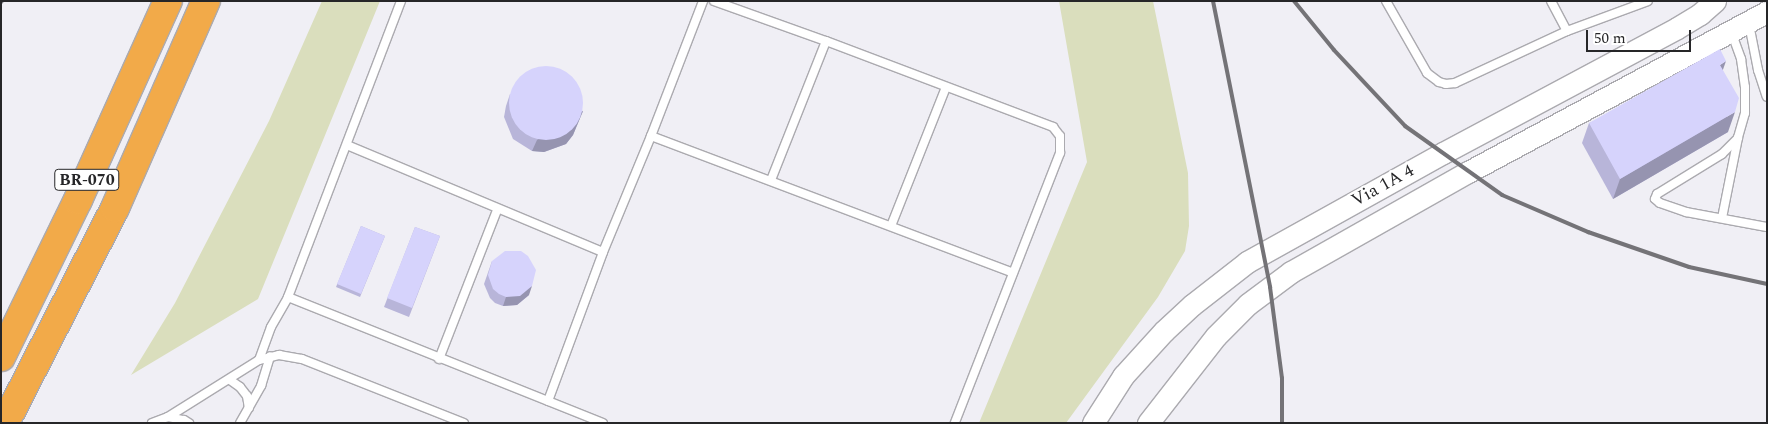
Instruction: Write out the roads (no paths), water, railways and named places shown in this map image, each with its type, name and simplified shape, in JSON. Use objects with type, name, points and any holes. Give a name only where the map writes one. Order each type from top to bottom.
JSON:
[{"type":"highway","name":"BR-070","points":[[1,357],[78,200],[168,1]]},
{"type":"highway","name":"BR-070","points":[[5,423],[115,208],[206,1]]},
{"type":"highway","points":[[24,423],[60,343],[115,208]]},
{"type":"main road","name":"Via 1A 4","points":[[1093,423],[1123,376],[1164,332],[1192,306],[1247,262],[1443,153],[1677,28],[1700,14],[1715,1]]},
{"type":"main road","name":"Via 1A 4","points":[[1148,423],[1216,336],[1248,304],[1291,272],[1468,172],[1748,21]]},
{"type":"lane","points":[[259,360],[271,328],[288,297],[401,1]]},
{"type":"lane","points":[[548,401],[602,252],[651,136],[703,1]]},
{"type":"lane","points":[[714,1],[826,41],[1053,127],[1060,136],[1060,153],[955,423]]},
{"type":"lane","points":[[1386,1],[1427,72],[1439,82],[1446,84],[1455,83],[1567,31],[1648,1]]},
{"type":"lane","points":[[1551,1],[1567,31]]},
{"type":"lane","points":[[1748,21],[1758,70],[1767,97]]},
{"type":"lane","points":[[1722,218],[1738,138],[1745,114],[1745,86],[1741,58],[1748,21]]},
{"type":"lane","points":[[771,180],[826,41]]},
{"type":"lane","points":[[891,226],[946,87]]},
{"type":"lane","points":[[651,136],[1013,273]]},
{"type":"lane","points":[[1738,138],[1722,154],[1655,196],[1655,199],[1660,203],[1686,212],[1767,226]]},
{"type":"lane","points":[[347,145],[497,210],[602,252]]},
{"type":"lane","points":[[439,359],[497,210]]},
{"type":"lane","points":[[288,297],[603,423]]},
{"type":"lane","points":[[152,423],[168,417],[230,380],[259,360],[279,355],[302,359],[464,423]]},
{"type":"lane","points":[[240,423],[261,386],[270,356]]},
{"type":"lane","points":[[230,380],[240,386],[247,396],[249,408]]},
{"type":"lane","points":[[168,417],[184,420],[189,423]]},
{"type":"railway","points":[[1213,1],[1270,287],[1282,378],[1282,423]]},
{"type":"railway","points":[[1294,1],[1334,50],[1405,126],[1502,195],[1588,232],[1689,267],[1767,284]]}]
